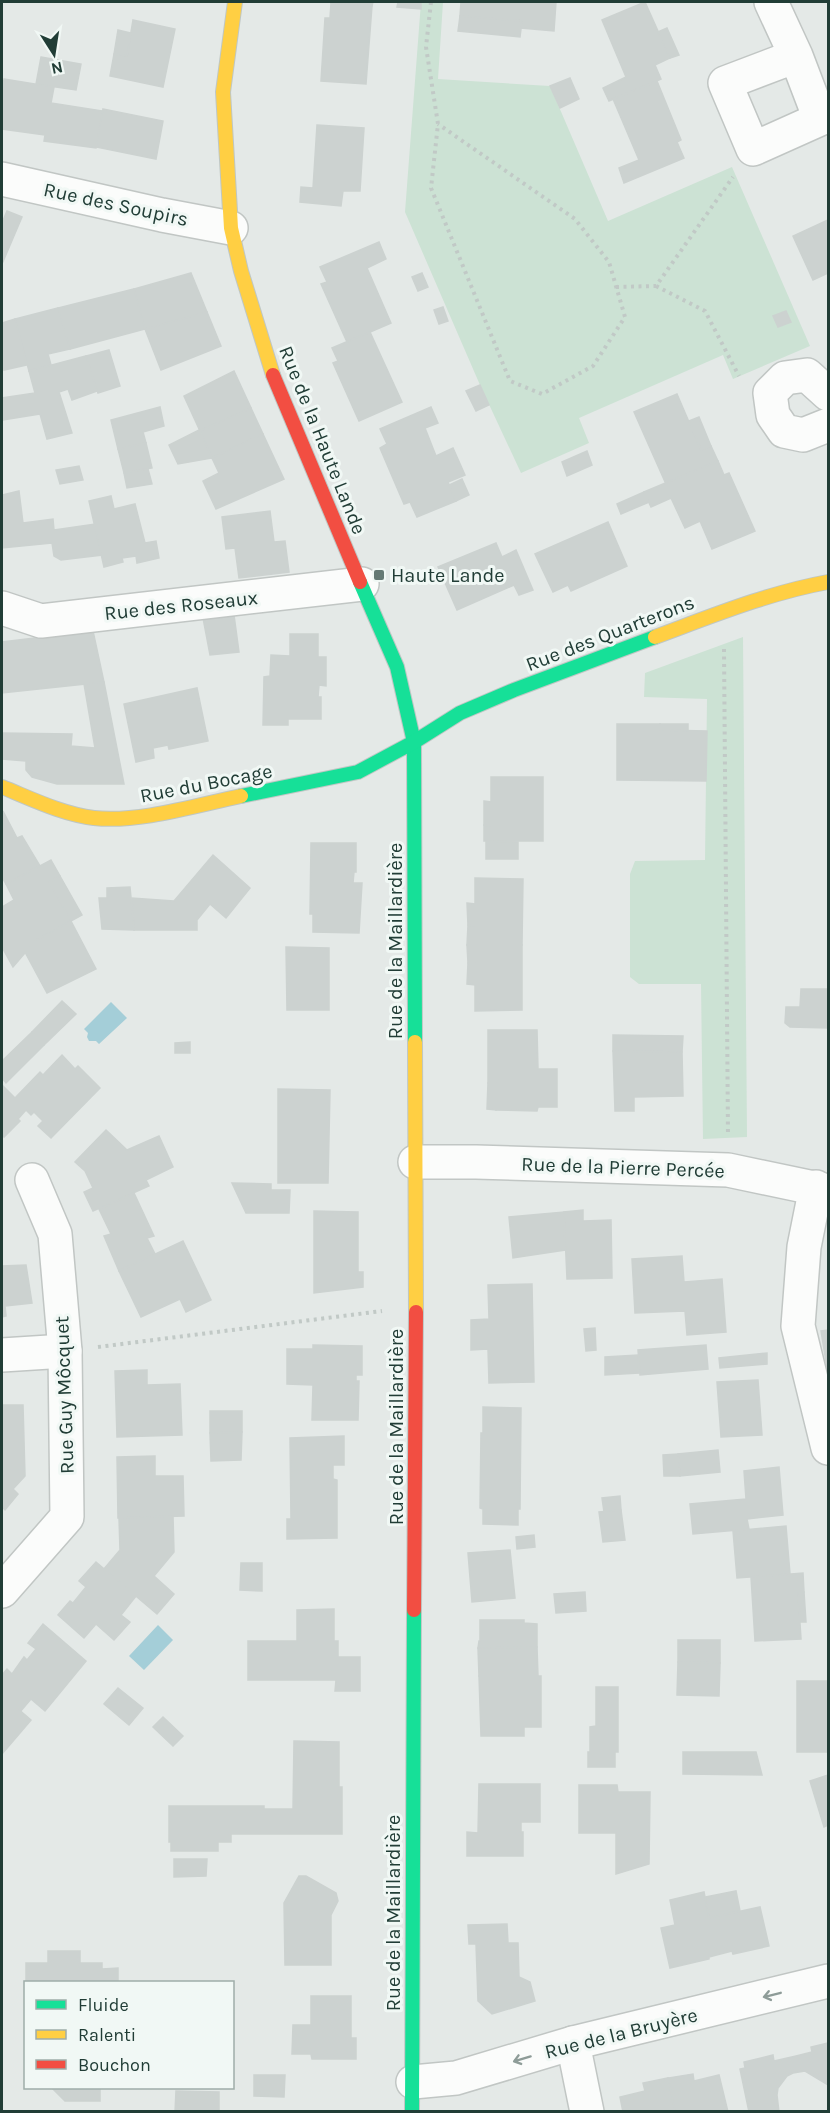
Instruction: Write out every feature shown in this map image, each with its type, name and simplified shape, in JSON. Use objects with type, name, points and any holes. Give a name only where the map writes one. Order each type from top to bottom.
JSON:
[{"type":"street","name":"Rue de la Haute Lande","points":[[235,2],[223,92],[231,228],[241,271],[277,387],[397,667],[414,742]]},
{"type":"street","points":[[771,2],[796,56],[820,119],[753,149],[725,83],[796,56]]},
{"type":"street","name":"Rue des Soupirs","points":[[2,178],[162,215],[231,228]]},
{"type":"street","points":[[828,394],[807,375],[784,378],[770,393],[773,415],[784,431],[803,435],[828,425]]},
{"type":"street","name":"Rue des Quarterons","points":[[414,742],[460,713],[724,611],[794,588],[828,582]]},
{"type":"street","name":"Rue des Roseaux","points":[[2,608],[41,621],[362,584]]},
{"type":"street","name":"Rue du Bocage","points":[[2,787],[58,809],[97,818],[142,816],[358,772],[414,742]]},
{"type":"street","name":"Rue de la Maillardière","points":[[412,2097],[416,1307],[414,742]]},
{"type":"street","name":"Rue de la Pierre Percée","points":[[415,1162],[728,1170],[822,1189]]},
{"type":"street","name":"Rue Guy Môcquet","points":[[2,1591],[67,1517],[65,1351],[55,1234],[32,1180]]},
{"type":"street","points":[[822,1189],[804,1247],[798,1326],[828,1448]]},
{"type":"street","points":[[2,1355],[65,1351]]},
{"type":"street","name":"Rue de la Bruyère","points":[[412,2097],[456,2079],[573,2043],[828,1981]]},
{"type":"street","points":[[573,2043],[587,2112]]},
{"type":"path","points":[[430,2],[426,47],[438,124],[431,188],[510,381],[542,394],[593,366],[625,317],[609,262],[575,219],[438,124]]},
{"type":"path","points":[[656,286],[753,149]]},
{"type":"path","points":[[616,287],[656,286],[705,311],[742,381],[770,393]]},
{"type":"path","points":[[724,611],[728,1170]]},
{"type":"path","points":[[65,1351],[416,1307]]},
{"type":"green space","points":[[421,2],[443,2],[438,79],[550,86],[608,221],[732,167],[810,346],[733,379],[723,355],[579,418],[589,443],[521,473],[405,212]]},
{"type":"green space","points":[[743,637],[747,1137],[703,1139],[701,984],[639,984],[630,977],[630,874],[635,861],[705,860],[707,699],[644,697],[645,673]]},
{"type":"water","points":[[111,1002],[127,1018],[99,1044],[96,1041],[89,1041],[88,1033],[84,1029]]},
{"type":"water","points":[[158,1625],[173,1640],[144,1670],[129,1656]]},
{"type":"building","points":[[331,2],[373,2],[372,6]]},
{"type":"building","points":[[398,2],[421,2],[421,9],[397,7]]},
{"type":"building","points":[[461,2],[556,2],[554,31],[521,28],[522,21],[460,16]]},
{"type":"building","points":[[645,2],[670,58],[655,65],[661,79],[609,101],[603,88],[626,77],[602,20]]},
{"type":"building","points":[[331,3],[372,6],[366,84],[321,81],[325,18],[330,18]]},
{"type":"building","points":[[460,16],[522,21],[520,37],[458,31]]},
{"type":"building","points":[[133,20],[175,29],[163,87],[110,76],[114,54],[127,56]]},
{"type":"building","points":[[667,28],[679,55],[670,58],[658,32]]},
{"type":"building","points":[[118,30],[131,33],[127,56],[114,54]]},
{"type":"building","points":[[41,57],[81,64],[76,90],[36,84]]},
{"type":"building","points":[[570,78],[579,99],[560,108],[550,86]]},
{"type":"building","points":[[4,79],[54,87],[51,103],[103,111],[96,148],[44,141],[45,135],[2,129]]},
{"type":"building","points":[[657,81],[681,140],[677,142],[684,158],[624,183],[619,168],[639,160],[613,99]]},
{"type":"building","points":[[103,109],[163,121],[156,159],[96,147]]},
{"type":"building","points":[[317,125],[364,128],[360,191],[343,191],[341,206],[300,202],[301,187],[313,188]]},
{"type":"building","points":[[7,211],[22,217],[2,264],[2,223]]},
{"type":"building","points":[[828,220],[828,273],[813,280],[793,236]]},
{"type":"building","points":[[379,242],[386,259],[367,268],[391,323],[347,342],[321,284],[327,282],[320,267]]},
{"type":"building","points":[[191,273],[207,312],[145,329],[134,289]]},
{"type":"building","points":[[422,273],[428,287],[418,291],[412,277]]},
{"type":"building","points":[[134,289],[145,329],[70,349],[58,308]]},
{"type":"building","points":[[443,307],[448,321],[439,324],[434,310]]},
{"type":"building","points":[[58,308],[70,349],[48,354],[51,365],[29,371],[15,319]]},
{"type":"building","points":[[786,311],[791,322],[778,327],[773,316]]},
{"type":"building","points":[[207,312],[221,346],[161,370],[145,329]]},
{"type":"building","points":[[15,319],[27,365],[4,370],[2,323]]},
{"type":"building","points":[[370,332],[402,402],[359,421],[333,363],[338,361],[332,348]]},
{"type":"building","points":[[109,350],[120,386],[98,393],[86,356]]},
{"type":"building","points":[[86,356],[97,391],[72,400],[68,389],[59,392],[72,433],[47,439],[40,414],[2,420],[2,398],[35,393],[29,371]]},
{"type":"building","points":[[234,371],[251,408],[200,431],[184,396]]},
{"type":"building","points":[[480,385],[489,405],[476,411],[466,391]]},
{"type":"building","points":[[677,394],[701,450],[711,446],[718,461],[666,484],[634,412]]},
{"type":"building","points":[[160,407],[164,426],[143,432],[146,443],[118,449],[111,420]]},
{"type":"building","points":[[431,407],[438,423],[425,428],[436,456],[453,448],[465,475],[448,482],[456,501],[417,517],[410,502],[404,504],[380,448],[387,444],[380,429]]},
{"type":"building","points":[[251,408],[263,434],[212,458],[200,431]]},
{"type":"building","points":[[699,417],[711,446],[701,450],[689,421]]},
{"type":"building","points":[[199,430],[212,458],[178,464],[169,445]]},
{"type":"building","points":[[263,434],[284,479],[216,509],[203,481],[219,473],[212,458]]},
{"type":"building","points":[[146,443],[152,468],[124,473],[118,449]]},
{"type":"building","points":[[587,451],[592,465],[567,476],[562,462]]},
{"type":"building","points":[[718,461],[724,475],[729,473],[755,531],[712,549],[700,521],[685,528],[671,498],[651,507],[644,492]]},
{"type":"building","points":[[79,466],[83,480],[60,484],[56,470]]},
{"type":"building","points":[[148,469],[152,484],[127,488],[124,473]]},
{"type":"building","points":[[462,479],[469,495],[456,501],[449,485]]},
{"type":"building","points":[[19,491],[23,523],[53,519],[54,530],[95,524],[102,555],[61,560],[54,556],[52,543],[2,548],[2,495]]},
{"type":"building","points":[[644,492],[649,502],[621,514],[617,504]]},
{"type":"building","points":[[111,496],[114,509],[135,504],[145,543],[156,541],[159,558],[137,563],[136,556],[122,558],[123,562],[104,567],[89,501]]},
{"type":"building","points":[[270,511],[274,542],[285,541],[289,572],[239,578],[235,548],[226,549],[222,517]]},
{"type":"building","points":[[608,522],[627,566],[571,591],[568,585],[553,592],[535,554]]},
{"type":"building","points":[[496,543],[502,557],[516,550],[533,590],[519,595],[514,585],[457,610],[438,567]]},
{"type":"building","points":[[234,615],[239,652],[210,655],[203,618]]},
{"type":"building","points":[[93,631],[104,682],[2,693],[2,642]]},
{"type":"building","points":[[290,634],[318,634],[318,657],[326,657],[326,686],[319,685],[318,697],[321,697],[321,719],[288,719],[288,725],[263,725],[264,677],[270,676],[271,655],[290,656]]},
{"type":"building","points":[[104,682],[124,784],[57,784],[32,777],[26,770],[26,761],[2,759],[2,733],[72,734],[71,746],[95,748],[84,684]]},
{"type":"building","points":[[197,688],[208,741],[169,749],[168,745],[153,748],[154,758],[136,762],[124,704]]},
{"type":"building","points":[[617,724],[660,724],[660,730],[707,731],[706,781],[617,780]]},
{"type":"building","points":[[660,724],[688,724],[688,731],[660,730]]},
{"type":"building","points":[[491,777],[543,777],[543,841],[484,841],[484,825],[491,826]]},
{"type":"building","points":[[484,801],[491,802],[491,826],[484,825]]},
{"type":"building","points":[[3,811],[17,838],[22,836],[40,866],[6,884],[2,877]]},
{"type":"building","points":[[486,841],[518,842],[518,859],[486,859]]},
{"type":"building","points":[[311,843],[356,843],[356,872],[354,872],[353,883],[362,883],[359,933],[313,932],[313,914],[310,914]]},
{"type":"building","points":[[213,855],[250,888],[226,918],[210,904],[197,920],[197,930],[134,930],[132,898],[174,901]]},
{"type":"building","points":[[51,860],[60,876],[49,882],[71,921],[36,940],[13,967],[2,947],[2,907],[14,900],[6,884]]},
{"type":"building","points":[[60,876],[82,915],[71,921],[49,882]]},
{"type":"building","points":[[475,878],[523,879],[522,945],[467,945],[468,925],[475,926]]},
{"type":"building","points":[[130,887],[134,930],[102,929],[99,898],[107,898],[107,888]]},
{"type":"building","points":[[467,903],[475,904],[475,926],[468,925]]},
{"type":"building","points":[[71,921],[96,969],[47,993],[25,952],[36,940]]},
{"type":"building","points":[[467,945],[522,945],[522,1010],[475,1011],[475,963],[468,963]]},
{"type":"building","points":[[286,947],[329,948],[329,1010],[287,1010]]},
{"type":"building","points":[[468,963],[475,963],[475,985],[467,984]]},
{"type":"building","points":[[801,989],[828,989],[828,1028],[790,1027],[785,1023],[786,1007],[800,1007]]},
{"type":"building","points":[[62,1001],[76,1014],[44,1045],[32,1032]]},
{"type":"building","points":[[488,1030],[537,1030],[538,1069],[557,1069],[557,1107],[538,1107],[537,1111],[496,1110],[496,1083],[488,1083]]},
{"type":"building","points":[[32,1032],[44,1045],[6,1083],[2,1078],[2,1061]]},
{"type":"building","points":[[613,1035],[683,1036],[682,1052],[613,1051]]},
{"type":"building","points":[[190,1042],[190,1053],[175,1053],[175,1043]]},
{"type":"building","points":[[613,1051],[682,1052],[683,1096],[634,1097],[634,1111],[615,1111]]},
{"type":"building","points":[[62,1055],[75,1069],[78,1066],[100,1088],[51,1138],[38,1126],[43,1121],[34,1112],[31,1115],[26,1110],[18,1119],[20,1121],[4,1137],[2,1134],[3,1086],[15,1098],[40,1072],[43,1075]]},
{"type":"building","points":[[488,1083],[496,1083],[496,1110],[487,1109]]},
{"type":"building","points":[[278,1089],[330,1090],[328,1183],[278,1183]]},
{"type":"building","points":[[106,1130],[127,1150],[159,1136],[173,1167],[146,1180],[149,1186],[93,1211],[84,1192],[93,1188],[85,1171],[75,1162]]},
{"type":"building","points":[[232,1183],[271,1184],[271,1190],[290,1190],[289,1213],[246,1213]]},
{"type":"building","points":[[134,1193],[154,1236],[147,1238],[155,1254],[119,1271],[104,1236],[111,1234],[99,1209]]},
{"type":"building","points":[[583,1210],[583,1221],[611,1220],[612,1278],[567,1279],[564,1212]]},
{"type":"building","points":[[314,1211],[358,1212],[358,1272],[363,1272],[363,1287],[314,1293]]},
{"type":"building","points":[[564,1212],[565,1250],[513,1258],[509,1217]]},
{"type":"building","points":[[183,1241],[211,1300],[186,1312],[180,1299],[141,1317],[119,1271]]},
{"type":"building","points":[[682,1256],[684,1282],[722,1279],[726,1332],[687,1335],[685,1311],[635,1313],[632,1259]]},
{"type":"building","points":[[26,1265],[32,1303],[5,1306],[6,1316],[2,1317],[2,1266]]},
{"type":"building","points":[[532,1284],[534,1382],[489,1383],[488,1349],[471,1350],[471,1320],[489,1319],[488,1285]]},
{"type":"building","points":[[595,1328],[596,1350],[586,1351],[584,1329]]},
{"type":"building","points":[[828,1330],[828,1374],[821,1331]]},
{"type":"building","points":[[313,1345],[362,1346],[362,1375],[356,1375],[356,1381],[359,1381],[358,1420],[312,1420],[313,1385],[287,1384],[287,1349],[313,1349]]},
{"type":"building","points":[[706,1345],[708,1369],[640,1375],[638,1350]]},
{"type":"building","points":[[767,1353],[767,1364],[720,1368],[719,1358]]},
{"type":"building","points":[[638,1355],[639,1373],[605,1375],[605,1357]]},
{"type":"building","points":[[147,1370],[147,1385],[180,1384],[182,1435],[117,1437],[115,1371]]},
{"type":"building","points":[[758,1380],[762,1435],[721,1437],[717,1382]]},
{"type":"building","points":[[2,1405],[23,1405],[25,1476],[13,1489],[18,1494],[5,1510],[2,1507]]},
{"type":"building","points":[[483,1407],[521,1408],[518,1525],[483,1524],[483,1509],[480,1508]]},
{"type":"building","points":[[210,1411],[242,1411],[242,1432],[210,1433]]},
{"type":"building","points":[[242,1432],[241,1460],[211,1461],[210,1433]]},
{"type":"building","points":[[344,1436],[344,1465],[333,1465],[333,1479],[337,1480],[337,1538],[287,1539],[287,1519],[291,1519],[290,1438]]},
{"type":"building","points":[[718,1450],[720,1472],[680,1476],[678,1454]]},
{"type":"building","points":[[678,1454],[680,1476],[664,1476],[663,1455]]},
{"type":"building","points":[[155,1456],[155,1476],[183,1476],[184,1516],[118,1518],[117,1457]]},
{"type":"building","points":[[779,1467],[783,1515],[747,1519],[749,1529],[693,1534],[690,1504],[746,1499],[744,1471]]},
{"type":"building","points":[[620,1496],[621,1510],[604,1512],[602,1498]]},
{"type":"building","points":[[621,1510],[625,1540],[603,1542],[599,1512]]},
{"type":"building","points":[[173,1516],[174,1552],[154,1576],[174,1594],[157,1614],[104,1569],[120,1550],[119,1518]]},
{"type":"building","points":[[786,1526],[790,1574],[737,1578],[733,1531]]},
{"type":"building","points":[[534,1535],[535,1547],[517,1549],[516,1537]]},
{"type":"building","points":[[510,1550],[515,1598],[472,1602],[468,1553]]},
{"type":"building","points":[[96,1562],[136,1596],[121,1615],[130,1622],[114,1640],[96,1624],[84,1638],[58,1615],[70,1601],[73,1603],[86,1587],[79,1581]]},
{"type":"building","points":[[241,1563],[262,1563],[262,1591],[240,1590]]},
{"type":"building","points":[[803,1573],[804,1592],[798,1592],[801,1639],[755,1641],[751,1577]]},
{"type":"building","points":[[585,1592],[586,1611],[556,1613],[554,1594]]},
{"type":"building","points":[[798,1592],[804,1592],[806,1622],[800,1622]]},
{"type":"building","points":[[334,1609],[334,1641],[338,1641],[338,1657],[360,1657],[360,1691],[335,1691],[336,1680],[248,1680],[248,1641],[297,1641],[297,1610]]},
{"type":"building","points":[[480,1620],[524,1620],[524,1623],[537,1624],[537,1647],[478,1648]]},
{"type":"building","points":[[43,1624],[86,1661],[45,1711],[31,1699],[20,1712],[2,1695],[2,1675],[7,1669],[12,1674],[24,1657],[27,1660],[36,1649],[28,1643]]},
{"type":"building","points":[[678,1640],[720,1640],[720,1663],[678,1662]]},
{"type":"building","points":[[537,1647],[538,1676],[479,1676],[478,1648]]},
{"type":"building","points":[[678,1662],[720,1663],[719,1696],[677,1695]]},
{"type":"building","points":[[479,1676],[541,1676],[541,1727],[524,1727],[524,1736],[481,1736]]},
{"type":"building","points":[[797,1681],[828,1681],[828,1752],[797,1752]]},
{"type":"building","points":[[596,1687],[618,1687],[618,1752],[590,1752],[590,1727],[596,1726]]},
{"type":"building","points":[[118,1688],[143,1708],[129,1725],[104,1704]]},
{"type":"building","points":[[2,1695],[31,1720],[2,1754]]},
{"type":"building","points":[[163,1717],[183,1736],[173,1746],[153,1727]]},
{"type":"building","points":[[294,1741],[339,1742],[342,1834],[231,1834],[231,1842],[169,1842],[169,1806],[264,1806],[264,1809],[293,1809]]},
{"type":"building","points":[[588,1752],[615,1752],[615,1767],[588,1767]]},
{"type":"building","points":[[683,1752],[756,1752],[762,1775],[683,1774]]},
{"type":"building","points":[[828,1775],[828,1825],[824,1827],[810,1781]]},
{"type":"building","points":[[479,1784],[540,1784],[540,1822],[521,1822],[523,1856],[467,1856],[467,1832],[478,1833]]},
{"type":"building","points":[[579,1785],[617,1785],[618,1792],[650,1792],[649,1864],[616,1874],[616,1833],[579,1833]]},
{"type":"building","points":[[171,1842],[218,1842],[218,1851],[171,1851]]},
{"type":"building","points":[[174,1859],[207,1859],[206,1876],[174,1877]]},
{"type":"building","points":[[299,1876],[306,1876],[336,1893],[338,1901],[331,1915],[331,1965],[285,1965],[284,1903]]},
{"type":"building","points":[[736,1891],[740,1911],[709,1918],[705,1897]]},
{"type":"building","points":[[704,1892],[709,1918],[760,1907],[769,1946],[733,1954],[732,1951],[670,1968],[661,1928],[675,1925],[670,1900]]},
{"type":"building","points":[[507,1924],[508,1943],[518,1943],[519,1977],[530,1982],[535,2001],[492,2014],[478,2001],[476,1944],[469,1944],[468,1925]]},
{"type":"building","points":[[48,1951],[80,1951],[80,1963],[102,1963],[102,1969],[118,1968],[118,1981],[26,1981],[26,1963],[48,1963]]},
{"type":"building","points":[[311,1996],[351,1996],[351,2038],[356,2038],[356,2059],[312,2059],[311,2054],[292,2054],[293,2025],[311,2025]]},
{"type":"building","points":[[828,2043],[828,2085],[805,2071],[793,2073],[787,2076],[778,2088],[779,2112],[749,2112],[740,2069],[745,2068],[744,2062],[773,2055],[774,2061],[812,2052],[811,2047]]},
{"type":"building","points":[[693,2074],[694,2081],[719,2075],[728,2112],[675,2112],[668,2078]]},
{"type":"building","points":[[254,2075],[285,2075],[284,2097],[254,2096]]},
{"type":"building","points":[[668,2078],[675,2112],[623,2112],[620,2097],[645,2091],[643,2083]]},
{"type":"building","points":[[53,2089],[100,2089],[100,2101],[65,2101]]},
{"type":"building","points":[[176,2091],[219,2092],[219,2112],[175,2112]]},
{"type":"traffic: fast","points":[[360,582],[397,667],[414,742],[415,1042]]},
{"type":"traffic: fast","points":[[241,796],[358,772],[414,742],[460,713],[514,690],[655,637]]},
{"type":"traffic: fast","points":[[412,2112],[414,1610]]},
{"type":"traffic: slow","points":[[235,2],[223,92],[231,228],[241,271],[273,375]]},
{"type":"traffic: slow","points":[[655,637],[762,599],[828,582]]},
{"type":"traffic: slow","points":[[2,787],[70,813],[111,819],[149,816],[241,796]]},
{"type":"traffic: slow","points":[[415,1042],[416,1312]]},
{"type":"traffic: jam","points":[[273,375],[360,582]]},
{"type":"traffic: jam","points":[[414,1610],[416,1312]]},
{"type":"place","name":"Haute Lande","points":[[379,575]]}]
